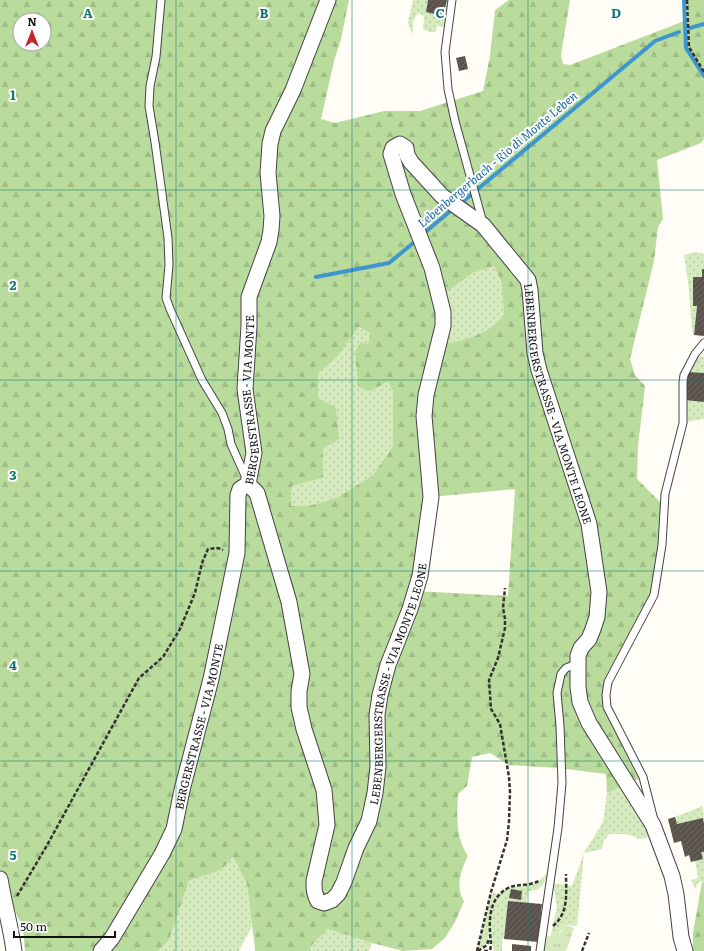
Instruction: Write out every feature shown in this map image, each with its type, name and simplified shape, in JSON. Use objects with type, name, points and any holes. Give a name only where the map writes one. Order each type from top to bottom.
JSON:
[{"type":"street","name":"BERGERSTRASSE - VIA MONTE","points":[[101,951],[112,938],[162,854],[174,829],[182,790],[211,679],[237,553],[238,495],[240,489],[248,484],[254,453],[245,389],[249,326],[249,297],[269,242],[271,230],[272,216],[268,173],[270,144],[273,131],[293,90],[328,0]]},
{"type":"street","name":"LEBENBERGERSTRASSE - VIA MONTE LEONE","points":[[248,484],[257,493],[289,602],[302,674],[299,690],[299,707],[304,729],[324,790],[327,824],[314,881],[315,896],[318,901],[324,903],[332,900],[338,894],[344,882],[356,848],[369,821],[375,793],[378,767],[376,715],[388,665],[410,609],[420,576],[431,497],[424,416],[426,395],[443,326],[443,312],[432,268],[403,194],[391,154],[393,148],[400,144],[406,148],[407,156],[410,162],[442,196],[483,225],[528,280],[535,353],[539,370],[589,524],[599,592],[597,617],[589,639],[581,648],[578,656],[578,687],[580,702],[589,723],[653,824],[672,876],[685,951]]},
{"type":"street","points":[[0,879],[6,913],[12,930],[14,951]]},
{"type":"lane","points":[[161,0],[156,57],[150,86],[149,106],[168,238],[166,298],[202,380],[222,413],[228,429],[231,444],[248,484]]},
{"type":"lane","name":"LEBENBERGERSTRASSE - VIA MONTE LEONE","points":[[452,0],[446,52],[448,88],[455,121],[483,225]]},
{"type":"lane","points":[[653,824],[653,814],[643,777],[607,706],[606,695],[608,682],[654,595],[662,546],[665,494],[683,423],[684,375],[695,354],[704,343]]},
{"type":"lane","points":[[540,951],[558,828],[562,784],[557,693],[561,674],[566,668],[579,663]]},
{"type":"path","points":[[687,0],[689,47],[704,72]]},
{"type":"path","points":[[13,891],[16,898],[46,847],[139,678],[163,657],[180,629],[195,593],[202,563],[208,549],[218,548],[237,553]]},
{"type":"path","points":[[477,951],[490,892],[506,840],[509,822],[509,777],[500,724],[491,709],[489,680],[498,658],[505,628],[503,608],[505,588]]},
{"type":"path","points":[[477,951],[486,945],[489,940],[491,913],[495,899],[508,888],[534,884],[551,871]]},
{"type":"path","points":[[543,930],[548,931],[560,921],[566,903],[566,874]]},
{"type":"path","points":[[484,951],[490,951],[490,931]]},
{"type":"path","points":[[582,951],[589,933]]},
{"type":"green space","points":[[0,0],[349,0],[321,119],[335,123],[384,111],[420,111],[483,91],[490,56],[495,10],[509,0],[570,0],[561,55],[563,64],[570,65],[687,20],[687,0],[704,0],[704,139],[701,143],[657,160],[663,219],[658,227],[654,261],[630,359],[635,375],[645,386],[638,446],[637,479],[662,504],[659,548],[654,588],[616,663],[605,707],[639,779],[607,793],[606,774],[558,768],[509,765],[490,753],[472,757],[467,786],[458,794],[457,818],[459,834],[468,856],[461,873],[459,884],[461,896],[464,901],[455,922],[445,938],[432,949],[403,951],[328,929],[309,948],[309,951],[255,951],[247,884],[233,857],[221,870],[189,881],[169,940],[158,951],[25,951],[23,929],[8,893],[0,892]],"holes":[[[494,266],[501,281],[504,314],[487,330],[474,336],[451,343],[445,339],[440,297],[473,273]],[[359,327],[370,333],[368,344],[361,342],[355,352],[358,386],[370,391],[388,382],[393,391],[393,446],[373,475],[338,497],[312,505],[291,506],[292,486],[323,478],[323,449],[339,439],[336,408],[318,398],[318,373],[336,358]],[[515,489],[508,596],[415,591],[431,497]]]},
{"type":"green space","points":[[413,0],[428,0],[426,12],[443,16],[447,0],[452,0],[449,27],[437,26],[436,32],[430,32],[423,29],[424,16],[418,13],[413,21],[413,35],[408,23]]},
{"type":"green space","points":[[696,252],[704,254],[704,269],[702,269],[702,277],[693,277],[693,305],[697,306],[694,335],[692,332],[689,289],[684,255]]},
{"type":"green space","points":[[494,266],[501,281],[504,314],[487,330],[474,336],[451,343],[445,339],[440,297],[473,273]]},
{"type":"green space","points":[[358,327],[370,333],[368,344],[370,391],[388,382],[393,391],[393,446],[373,475],[338,497],[312,505],[291,506],[292,486],[323,478],[318,398],[318,372],[336,358]]},
{"type":"green space","points":[[696,356],[704,357],[704,419],[686,422],[685,403],[687,374]]},
{"type":"green space","points":[[626,785],[653,836],[640,839],[626,834],[609,834],[603,842],[602,849],[584,853],[603,822],[607,793]]},
{"type":"green space","points":[[703,806],[704,824],[677,824],[675,817]]},
{"type":"green space","points":[[701,852],[704,852],[704,884],[700,881],[697,884],[696,890],[691,880],[698,878],[695,861]]},
{"type":"green space","points":[[584,853],[577,926],[566,925],[555,937],[550,938],[557,908],[553,883],[572,886]]},
{"type":"green space","points":[[233,857],[247,884],[252,926],[239,951],[158,951],[169,940],[189,881],[221,870]]},
{"type":"green space","points":[[551,871],[551,876],[546,878],[539,888],[528,891],[526,903],[508,901],[504,939],[502,939],[502,951],[495,951],[492,945],[490,932],[487,942],[483,947],[477,949],[492,893],[500,894],[508,888],[535,884]],"holes":[[[496,898],[490,923],[495,899]]]},
{"type":"green space","points":[[702,882],[704,883],[704,951],[693,951],[693,933]]},
{"type":"green space","points":[[566,925],[574,928],[566,951],[540,951],[542,936],[550,937],[556,935]]},
{"type":"green space","points":[[328,929],[372,943],[369,951],[309,951],[309,948]]},
{"type":"building","points":[[428,0],[447,0],[443,16],[426,12]]},
{"type":"building","points":[[465,56],[468,69],[459,71],[456,58]]},
{"type":"building","points":[[702,269],[704,269],[704,336],[694,335],[697,306],[693,306],[693,277],[702,277]]},
{"type":"building","points":[[688,372],[704,373],[704,402],[685,400]]},
{"type":"building","points":[[675,817],[677,824],[703,818],[704,852],[701,852],[703,859],[691,862],[689,855],[685,857],[681,841],[674,843],[668,819]]},
{"type":"building","points":[[511,889],[522,891],[521,900],[509,898]]},
{"type":"building","points":[[508,901],[542,904],[538,942],[504,939]]},
{"type":"building","points":[[512,944],[531,946],[531,951],[512,951]]},
{"type":"waterway","points":[[684,0],[686,48],[704,76]]},
{"type":"waterway","name":"Lebenbergerbach - Rio di Monte Leben","points":[[690,28],[704,24]]},
{"type":"waterway","name":"Lebenbergerbach - Rio di Monte Leben","points":[[460,204],[655,41],[679,32]]},
{"type":"waterway","name":"Lebenbergerbach - Rio di Monte Leben","points":[[423,234],[454,208]]},
{"type":"waterway","name":"Lebenbergerbach - Rio di Monte Leben","points":[[316,277],[389,263],[418,239]]}]
